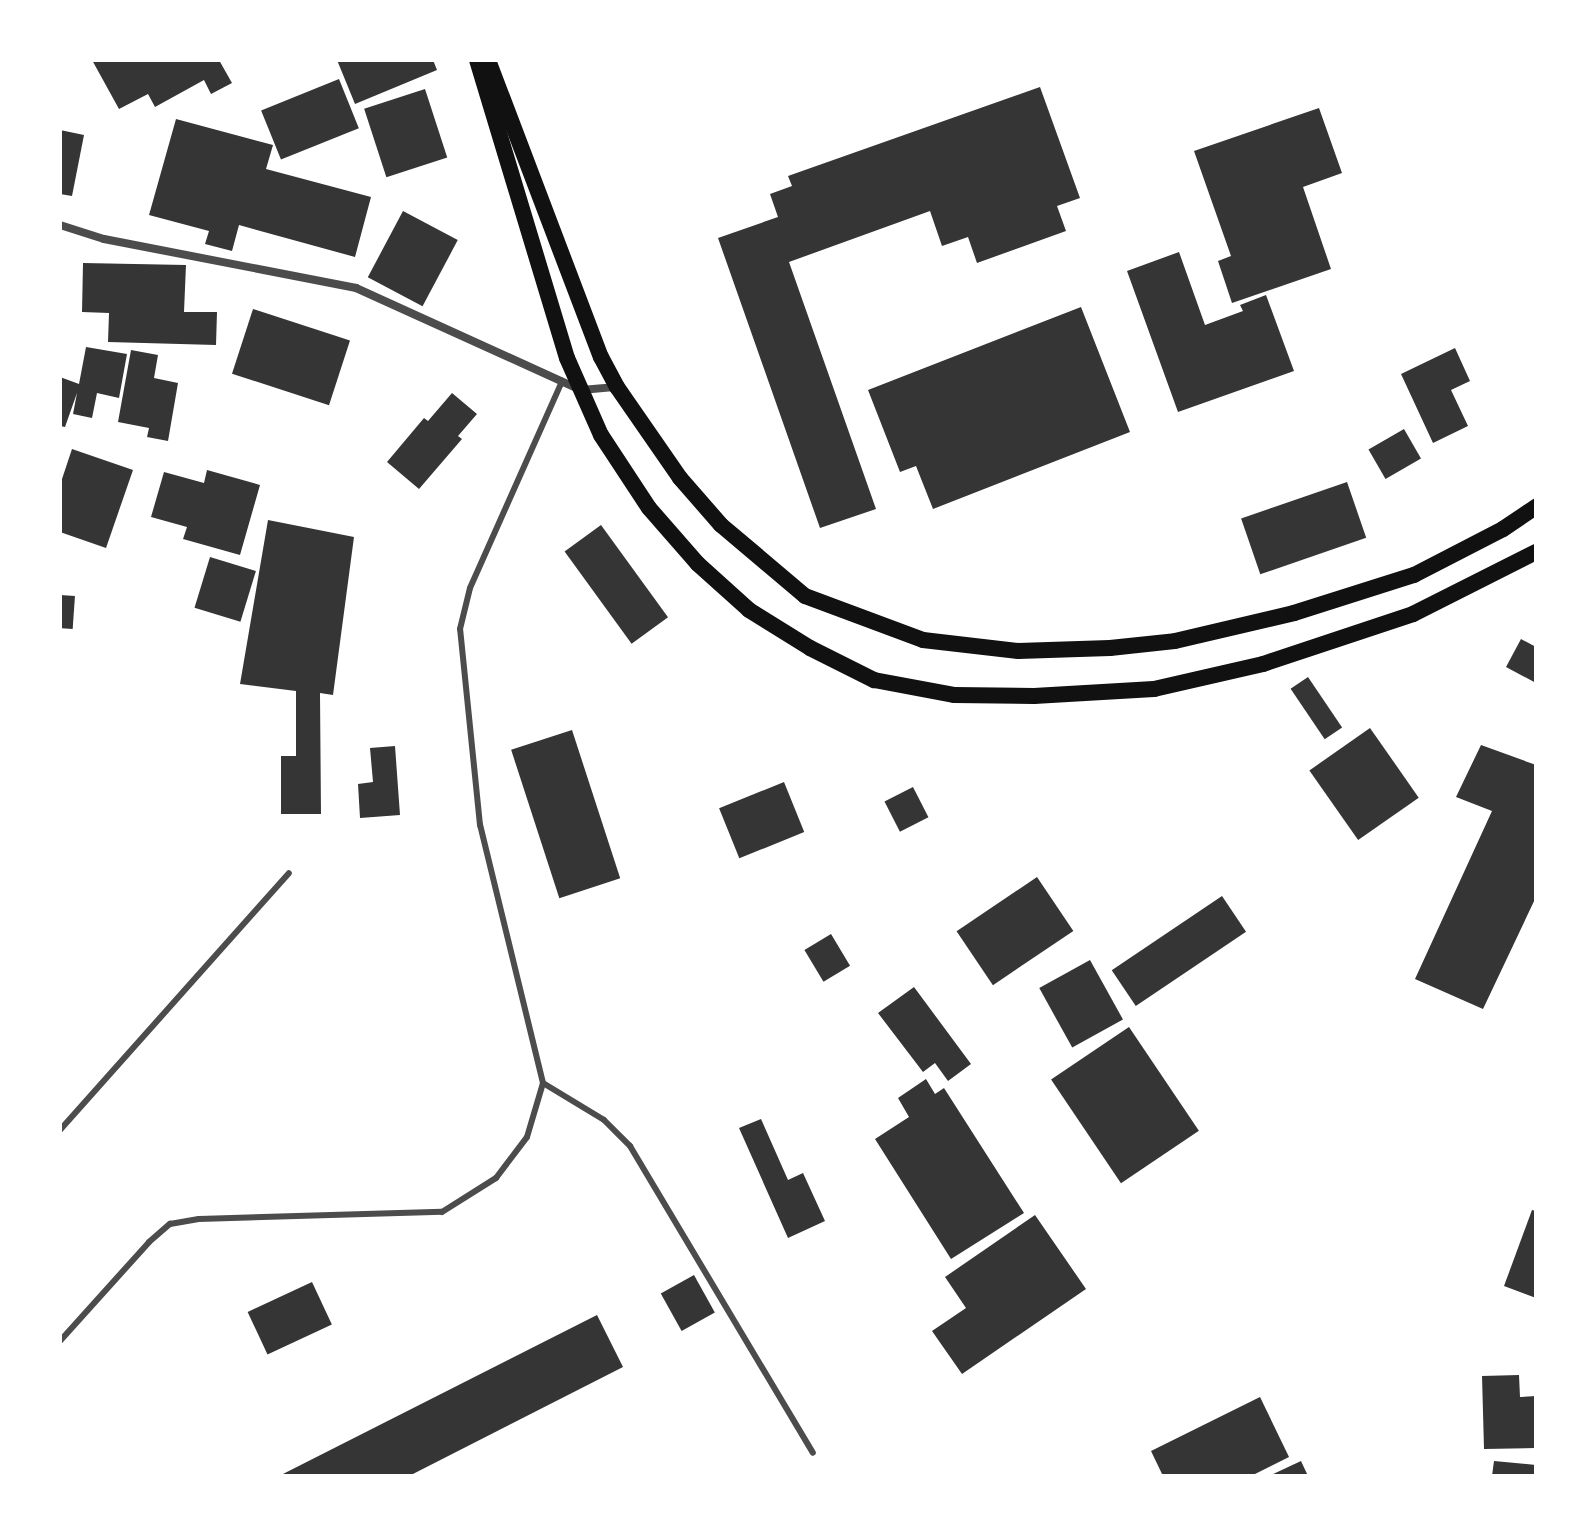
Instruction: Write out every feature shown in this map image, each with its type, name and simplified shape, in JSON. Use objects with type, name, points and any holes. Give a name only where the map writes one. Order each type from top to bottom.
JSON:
[{"type":"main road","points":[[477,60],[567,358],[601,435],[649,508],[698,564],[749,610],[810,648],[874,680],[954,695],[1034,696],[1154,689],[1263,664],[1413,614],[1536,552]]},
{"type":"main road","points":[[488,60],[601,357],[617,387],[680,478],[721,525],[805,596],[923,640],[1018,651],[1110,648],[1175,641],[1294,613],[1414,575],[1503,529],[1536,507]]},
{"type":"street","points":[[60,225],[104,239],[356,288],[581,390],[617,387]]},
{"type":"lane","points":[[60,1341],[149,1242],[170,1224],[199,1219],[442,1212],[496,1178],[527,1137],[543,1083],[480,825],[460,629],[470,588],[562,381]]},
{"type":"lane","points":[[60,1130],[289,873]]},
{"type":"lane","points":[[543,1083],[604,1120],[630,1146],[813,1453]]},
{"type":"building","points":[[92,60],[219,60],[232,83],[211,94],[204,80],[155,107],[148,94],[119,109]]},
{"type":"building","points":[[337,60],[433,60],[437,70],[355,104]]},
{"type":"building","points":[[339,79],[359,128],[281,160],[261,110]]},
{"type":"building","points":[[1040,87],[1080,198],[1057,206],[1066,231],[977,263],[968,237],[942,246],[930,211],[789,262],[876,509],[820,528],[718,238],[778,217],[770,194],[792,186],[788,176]]},
{"type":"building","points":[[425,89],[447,157],[386,177],[364,109]]},
{"type":"building","points":[[1319,108],[1342,173],[1303,187],[1331,269],[1232,303],[1218,261],[1231,256],[1194,151]]},
{"type":"building","points":[[176,119],[273,145],[266,169],[371,197],[355,257],[239,225],[232,251],[205,244],[209,231],[149,215]]},
{"type":"building","points":[[60,130],[84,135],[72,196],[60,194]]},
{"type":"building","points":[[403,211],[458,240],[423,306],[368,277]]},
{"type":"building","points":[[1179,252],[1205,325],[1243,311],[1240,305],[1266,295],[1294,371],[1178,412],[1127,271]]},
{"type":"building","points":[[83,263],[186,265],[184,312],[217,312],[216,345],[108,342],[109,313],[82,312]]},
{"type":"building","points":[[1081,307],[1130,432],[933,509],[916,466],[900,472],[868,390]]},
{"type":"building","points":[[253,309],[350,341],[329,405],[232,374]]},
{"type":"building","points":[[86,347],[127,354],[119,398],[97,393],[92,418],[73,414],[77,393],[65,427],[60,426],[60,377],[79,384]]},
{"type":"building","points":[[1455,348],[1470,381],[1451,390],[1468,426],[1433,443],[1401,374]]},
{"type":"building","points":[[131,350],[158,355],[154,378],[178,383],[168,441],[147,437],[149,428],[118,422]]},
{"type":"building","points":[[452,393],[477,414],[458,436],[462,439],[419,489],[387,462],[424,418],[428,421]]},
{"type":"building","points":[[1404,429],[1421,458],[1385,479],[1368,450]]},
{"type":"building","points":[[72,449],[133,470],[106,548],[60,532],[60,485]]},
{"type":"building","points":[[207,470],[260,485],[240,555],[183,539],[187,527],[151,517],[164,472],[204,483]]},
{"type":"building","points":[[1347,482],[1366,538],[1260,574],[1241,518]]},
{"type":"building","points":[[268,520],[354,537],[333,695],[320,693],[321,814],[281,814],[281,756],[296,756],[296,691],[240,684]]},
{"type":"building","points":[[601,525],[668,617],[632,644],[565,551]]},
{"type":"building","points":[[210,557],[256,571],[240,622],[195,608]]},
{"type":"building","points":[[60,595],[75,596],[73,629],[60,628]]},
{"type":"building","points":[[1521,639],[1536,647],[1536,683],[1506,667]]},
{"type":"building","points":[[1308,677],[1342,728],[1325,739],[1291,689]]},
{"type":"building","points":[[1370,728],[1419,798],[1358,840],[1309,770]]},
{"type":"building","points":[[572,730],[620,878],[559,898],[511,750]]},
{"type":"building","points":[[1481,745],[1536,765],[1536,897],[1483,1009],[1415,979],[1492,811],[1456,797]]},
{"type":"building","points":[[395,746],[400,815],[360,818],[358,784],[373,782],[370,748]]},
{"type":"building","points":[[784,782],[804,832],[739,858],[719,808]]},
{"type":"building","points":[[913,787],[928,817],[900,832],[884,802]]},
{"type":"building","points":[[1037,877],[1073,931],[993,985],[957,931]]},
{"type":"building","points":[[1222,896],[1246,932],[1136,1006],[1112,970]]},
{"type":"building","points":[[831,934],[850,966],[823,982],[804,950]]},
{"type":"building","points":[[1090,960],[1123,1019],[1072,1048],[1039,988]]},
{"type":"building","points":[[914,987],[971,1064],[948,1081],[935,1063],[923,1072],[878,1013]]},
{"type":"building","points":[[1129,1027],[1199,1131],[1121,1183],[1051,1080]]},
{"type":"building","points":[[926,1079],[935,1094],[944,1088],[1024,1213],[951,1259],[875,1139],[909,1117],[898,1098]]},
{"type":"building","points":[[761,1119],[788,1180],[803,1173],[825,1221],[788,1238],[739,1128]]},
{"type":"building","points":[[1532,1210],[1536,1211],[1536,1298],[1504,1286]]},
{"type":"building","points":[[1035,1215],[1086,1289],[962,1374],[932,1331],[966,1308],[945,1277]]},
{"type":"building","points":[[694,1275],[715,1313],[682,1331],[661,1293]]},
{"type":"building","points":[[312,1282],[332,1325],[268,1355],[248,1312]]},
{"type":"building","points":[[597,1315],[623,1367],[409,1476],[279,1476]]},
{"type":"building","points":[[1519,1375],[1520,1397],[1536,1396],[1536,1448],[1484,1449],[1482,1376]]},
{"type":"building","points":[[1260,1397],[1289,1457],[1251,1476],[1163,1476],[1151,1451]]},
{"type":"building","points":[[1301,1461],[1308,1476],[1269,1476]]},
{"type":"building","points":[[1494,1461],[1536,1465],[1536,1476],[1492,1476]]}]
